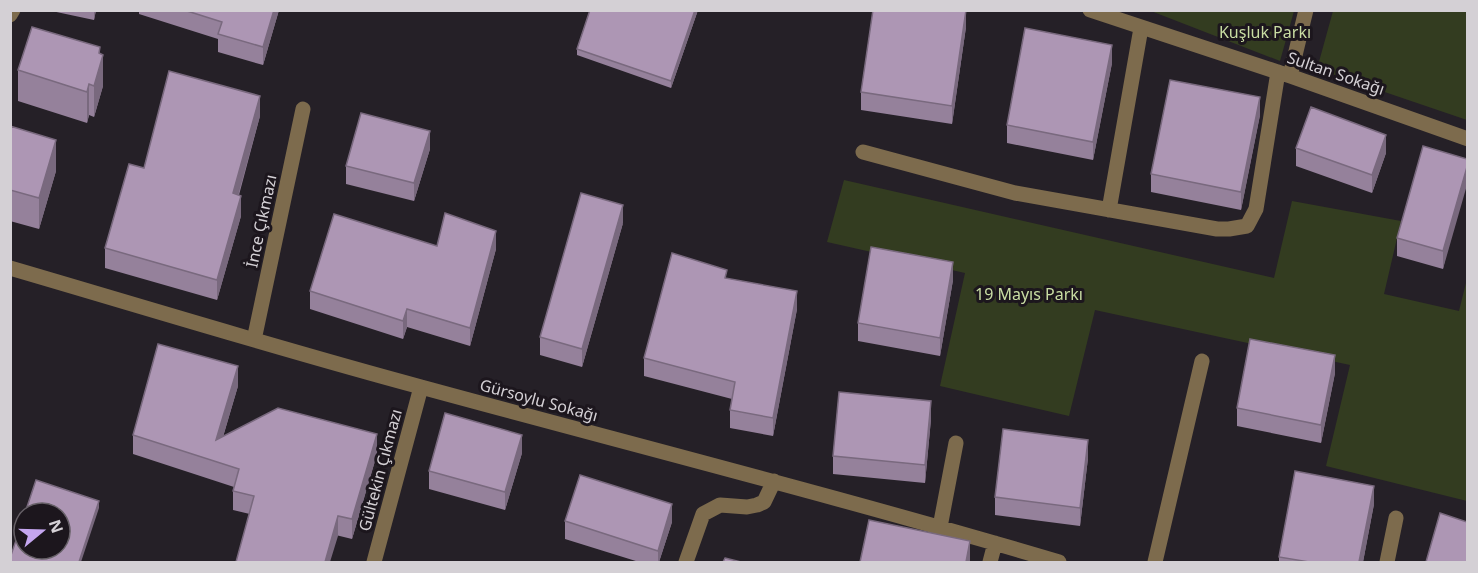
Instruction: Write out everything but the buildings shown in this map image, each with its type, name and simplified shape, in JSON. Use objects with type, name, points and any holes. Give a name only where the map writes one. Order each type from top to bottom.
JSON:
[{"type":"street","points":[[10,15],[13,10]]},
{"type":"street","name":"Sultan Sokağı","points":[[1090,10],[1284,74],[1467,139]]},
{"type":"street","points":[[863,152],[1015,193],[1217,229],[1247,226],[1256,209],[1284,74],[1306,10]]},
{"type":"street","points":[[1109,210],[1141,28]]},
{"type":"street","name":"İnce Çıkmazı","points":[[254,340],[303,109]]},
{"type":"street","name":"Gürsoylu Sokağı","points":[[10,268],[254,340],[774,481],[1059,562]]},
{"type":"street","points":[[1155,562],[1202,361]]},
{"type":"street","name":"Gültekin Çıkmazı","points":[[374,562],[422,387]]},
{"type":"street","points":[[940,527],[956,443]]},
{"type":"street","points":[[686,562],[703,514],[720,505],[757,506],[764,502],[774,481]]},
{"type":"street","points":[[1387,562],[1396,518]]},
{"type":"street","points":[[990,562],[995,543]]},
{"type":"green space","name":"Kuşluk Parkı","points":[[1151,11],[1294,11],[1280,61]]},
{"type":"green space","points":[[1333,11],[1467,11],[1467,120],[1317,69]]},
{"type":"green space","name":"19 Mayıs Parkı","points":[[844,180],[1274,278],[1292,201],[1401,221],[1384,294],[1459,311],[1467,279],[1467,501],[1326,466],[1350,365],[1095,310],[1069,416],[940,386],[965,273],[827,242]]}]
